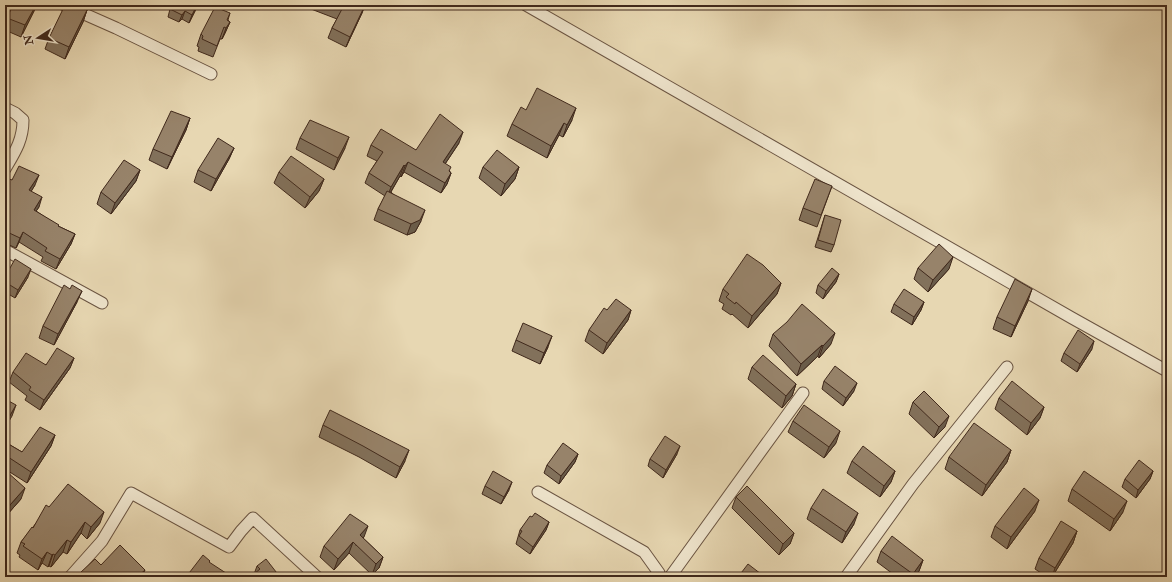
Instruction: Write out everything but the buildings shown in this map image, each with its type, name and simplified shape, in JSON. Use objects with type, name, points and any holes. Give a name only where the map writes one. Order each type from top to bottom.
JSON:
[{"type":"street","points":[[64,5],[116,28],[211,74]]},
{"type":"street","points":[[526,5],[1167,371]]},
{"type":"street","points":[[5,108],[15,113],[23,120],[23,132],[5,169]]},
{"type":"street","points":[[5,250],[102,304]]},
{"type":"street","points":[[846,577],[914,484],[1007,367]]},
{"type":"street","points":[[670,577],[803,393]]},
{"type":"street","points":[[538,492],[644,552],[659,573],[659,577]]},
{"type":"street","points":[[70,577],[102,541],[131,493],[230,548],[252,518],[317,577]]}]
